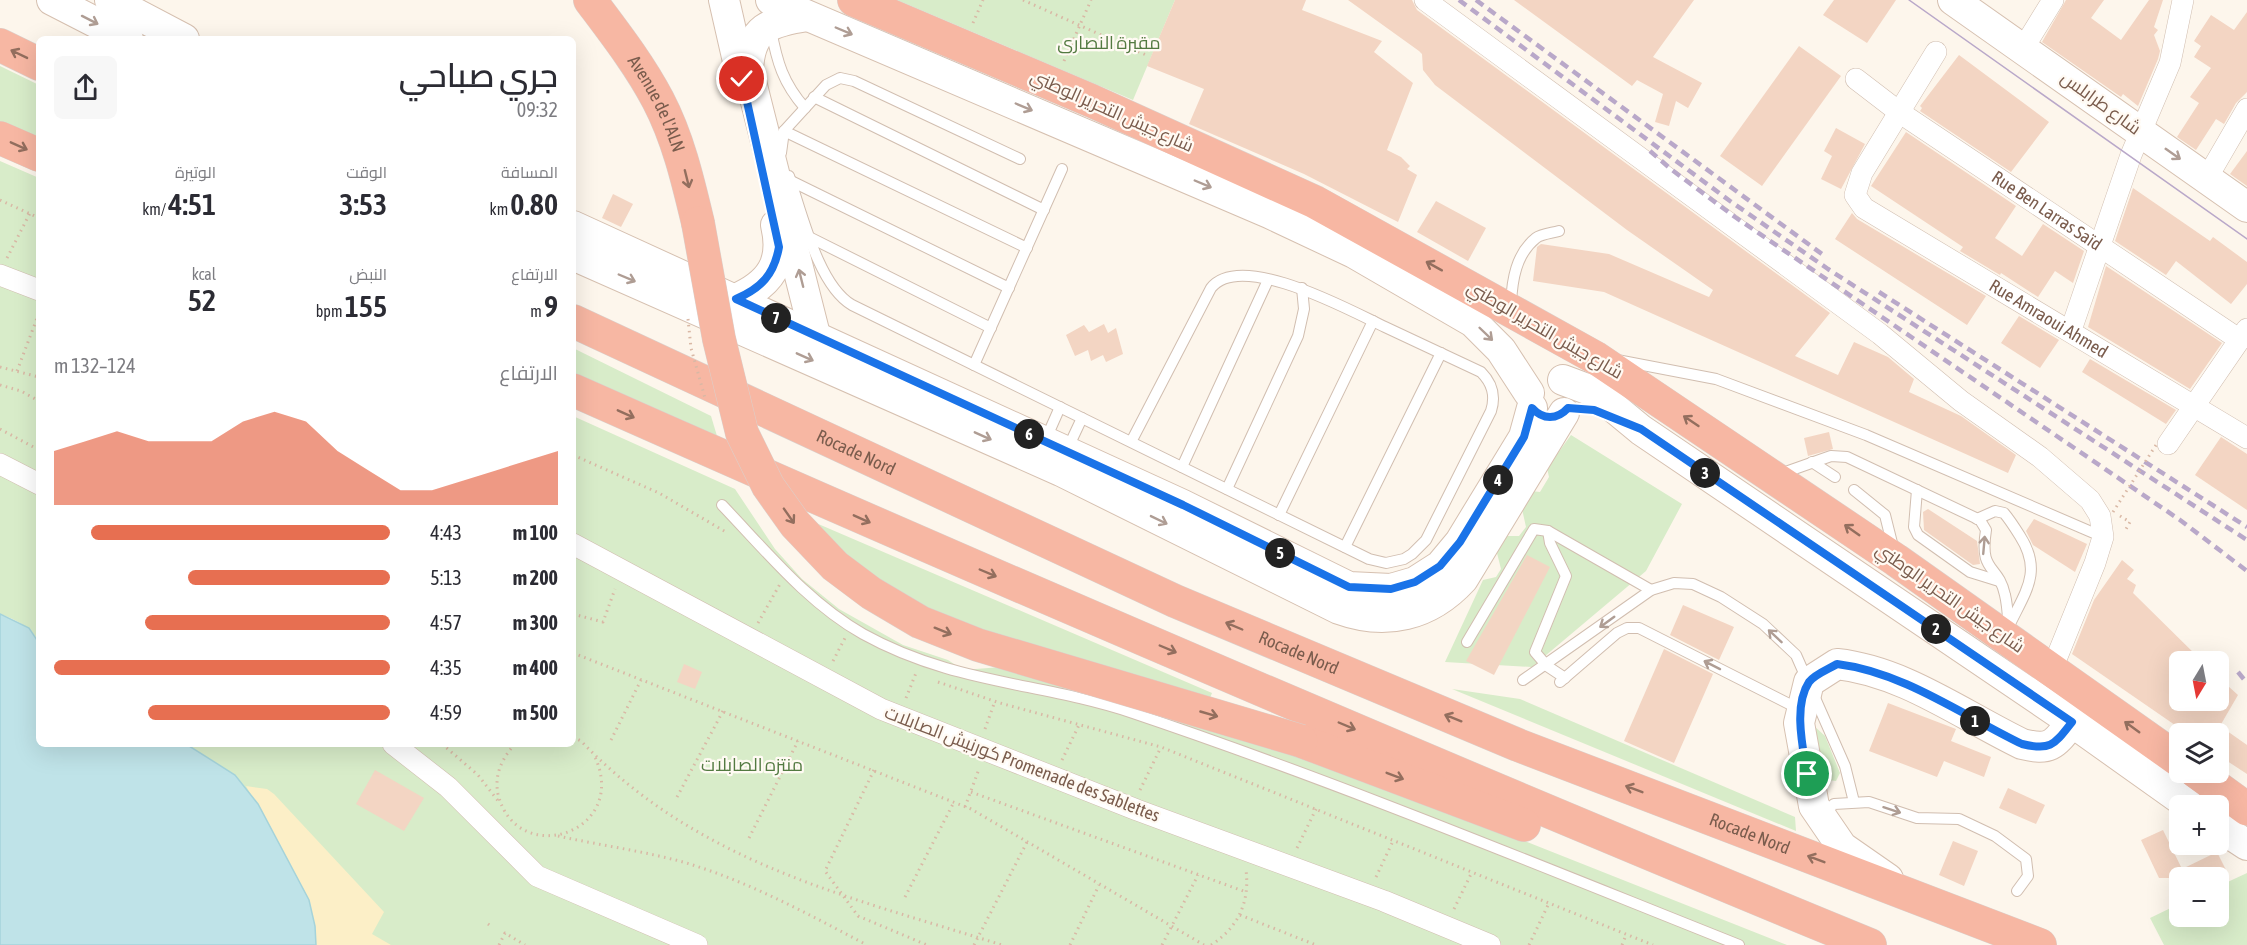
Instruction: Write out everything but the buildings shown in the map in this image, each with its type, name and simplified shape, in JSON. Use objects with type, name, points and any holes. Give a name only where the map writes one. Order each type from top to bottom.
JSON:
[{"type":"highway","name":"Avenue de l'ALN","points":[[590,0],[618,37],[658,100],[683,162],[698,223],[719,339],[742,433],[768,486],[788,514],[835,566],[871,593],[920,622],[978,645],[1301,741],[1515,822],[1860,945]]},
{"type":"highway","name":"شارع جيش التحرير الوطني","points":[[854,0],[1092,101],[1315,202],[1596,357],[1896,560],[2009,633],[2052,669],[2169,753]]},
{"type":"highway","points":[[0,45],[36,63]]},
{"type":"highway","points":[[0,138],[36,154]]},
{"type":"highway","name":"Rocade Nord","points":[[576,322],[1174,601],[1518,745],[2040,945]]},
{"type":"highway","points":[[576,391],[934,551],[1522,801],[1870,945]]},
{"type":"highway","points":[[2211,783],[2247,809]]},
{"type":"highway","points":[[1949,910],[2058,945]]},
{"type":"street","points":[[52,0],[122,36]]},
{"type":"street","points":[[110,0],[178,36]]},
{"type":"street","points":[[724,0],[779,247],[774,267],[763,284],[736,299]]},
{"type":"street","points":[[1425,0],[1880,334],[1961,401],[2040,458],[2090,501],[2100,516],[2103,537],[2095,563],[2052,669]]},
{"type":"street","name":"شارع طرابلس","points":[[1953,0],[2247,207]]},
{"type":"street","points":[[2071,330],[2131,155],[2170,63],[2183,0]]},
{"type":"street","points":[[2024,48],[2047,3]]},
{"type":"street","points":[[815,335],[748,70],[754,44],[770,12],[807,16],[1262,209],[1354,253],[1473,322],[1501,350],[1530,400]]},
{"type":"street","points":[[1899,112],[1936,52]]},
{"type":"street","name":"Rue Ben Larras Saïd","points":[[1857,79],[1899,112],[2099,248],[2243,335]]},
{"type":"street","points":[[2207,178],[2247,109]]},
{"type":"street","name":"Rue Amraoui Ahmed","points":[[1899,112],[1862,173],[1855,195],[1864,208],[2071,330],[2247,438]]},
{"type":"street","points":[[576,227],[1183,505],[1349,587],[1377,591],[1415,582],[1429,574],[1450,556],[1524,437],[1531,386],[1542,376],[1549,375],[1565,400],[1641,429],[2072,722],[2175,795]]},
{"type":"street","points":[[576,256],[1061,471],[1339,609],[1372,618],[1406,616],[1430,606],[1452,591],[1463,579],[1565,400]]},
{"type":"street","points":[[3,269],[36,288]]},
{"type":"street","points":[[2162,445],[2195,405],[2243,335]]},
{"type":"street","points":[[0,464],[36,482]]},
{"type":"street","name":"كورنيش الصابلات Promenade des Sablettes","points":[[576,546],[824,679],[979,756],[1054,777],[1131,808],[1367,895],[1490,945]]},
{"type":"street","points":[[1949,910],[1878,874],[1842,847],[1821,818],[1814,806],[1799,723],[1806,696],[1837,664],[1866,667],[1904,683],[2022,744],[2042,749],[2056,742],[2072,722]]},
{"type":"street","points":[[397,747],[448,787],[525,868],[537,876],[697,945]]},
{"type":"street","points":[[2229,833],[2247,846]]},
{"type":"lane","points":[[770,12],[775,54],[788,88],[805,108]]},
{"type":"lane","points":[[1020,159],[847,78],[830,82],[784,131],[781,154],[826,280],[845,300],[974,365],[1369,559],[1386,563],[1404,559],[1420,548],[1491,411],[1493,397],[1486,377],[1302,288],[1268,280],[1228,277],[1216,283],[1131,442]]},
{"type":"lane","points":[[814,97],[1044,210]]},
{"type":"lane","points":[[784,131],[1027,248]]},
{"type":"lane","points":[[974,365],[1062,169]]},
{"type":"lane","points":[[790,181],[1009,288]]},
{"type":"lane","points":[[1511,310],[1512,287],[1519,258],[1537,237],[1559,231]]},
{"type":"lane","points":[[811,238],[991,328]]},
{"type":"lane","points":[[1182,467],[1268,280]]},
{"type":"lane","points":[[1227,489],[1298,336],[1304,309],[1302,288]]},
{"type":"lane","points":[[1279,515],[1373,321]]},
{"type":"lane","points":[[1345,547],[1441,354]]},
{"type":"lane","points":[[1596,357],[1716,379],[1866,435],[2103,537]]},
{"type":"lane","points":[[1055,446],[1060,407]]},
{"type":"lane","points":[[1055,446],[1082,418]]},
{"type":"lane","points":[[1774,476],[1831,456],[1847,457],[1977,519],[1986,530],[1983,552],[1986,562],[2006,595],[2009,633]]},
{"type":"lane","points":[[1812,462],[1835,477]]},
{"type":"lane","points":[[1854,490],[1885,515],[1896,560]]},
{"type":"lane","points":[[1917,490],[1914,527],[1918,535],[1970,572],[1999,581]]},
{"type":"lane","points":[[723,505],[786,573],[833,614],[861,633],[922,662],[969,676],[1130,712],[1278,763],[1739,945]]},
{"type":"lane","points":[[1977,519],[1995,511],[2004,513],[2031,556],[2032,574],[2009,633]]},
{"type":"lane","points":[[1467,642],[1531,532],[1539,528],[1651,590]]},
{"type":"lane","points":[[1548,531],[1550,543],[1566,576],[1535,648],[1537,656],[1562,680],[1617,633],[1627,628],[1639,628],[1806,696]]},
{"type":"lane","points":[[1523,680],[1547,666],[1651,590],[1674,583],[1693,584],[1721,597],[1763,624],[1796,655],[1806,696],[1845,766],[1854,802]]},
{"type":"lane","points":[[1821,818],[1834,804],[1869,802],[1917,818],[1959,819],[1995,836],[2026,859],[2028,876],[2017,891]]},
{"type":"path","points":[[972,26],[983,0]]},
{"type":"path","points":[[1023,0],[1146,55]]},
{"type":"path","points":[[1063,64],[1091,0]]},
{"type":"path","points":[[0,200],[36,216]]},
{"type":"path","points":[[3,269],[30,213]]},
{"type":"path","points":[[17,371],[36,321]]},
{"type":"path","points":[[0,367],[36,376]]},
{"type":"path","points":[[0,385],[21,391],[36,399]]},
{"type":"path","points":[[0,429],[36,448]]},
{"type":"path","points":[[2125,531],[2130,522],[2113,512],[2162,445]]},
{"type":"path","points":[[576,615],[603,622],[622,570]]},
{"type":"path","points":[[750,638],[782,580]]},
{"type":"path","points":[[824,679],[846,634]]},
{"type":"path","points":[[576,654],[965,807],[1204,945]]},
{"type":"path","points":[[898,716],[916,673]]},
{"type":"path","points":[[611,740],[641,679]]},
{"type":"path","points":[[965,807],[975,781],[979,756],[995,702]]},
{"type":"path","points":[[677,797],[723,711]]},
{"type":"path","points":[[1054,777],[1079,724]]},
{"type":"path","points":[[576,740],[679,823],[753,861],[842,895],[1002,945]]},
{"type":"path","points":[[749,838],[798,741]]},
{"type":"path","points":[[445,747],[478,775],[509,818],[523,829],[540,836],[558,836],[682,862],[724,876],[793,907],[867,945]]},
{"type":"path","points":[[500,804],[496,787],[498,770],[505,754],[512,747]]},
{"type":"path","points":[[1131,808],[1161,747]]},
{"type":"path","points":[[558,836],[575,830],[589,819],[599,804],[602,778],[593,754]]},
{"type":"path","points":[[874,770],[825,871],[858,916],[927,945]]},
{"type":"path","points":[[971,792],[1246,892]]},
{"type":"path","points":[[905,897],[954,802]]},
{"type":"path","points":[[1288,866],[1316,809]]},
{"type":"path","points":[[1367,895],[1393,841]]},
{"type":"path","points":[[974,945],[1027,842]]},
{"type":"path","points":[[1211,945],[1229,932],[1240,915],[1247,880],[1240,848]]},
{"type":"path","points":[[1445,926],[1472,872]]},
{"type":"path","points":[[1162,945],[1198,875]]},
{"type":"path","points":[[1070,945],[1100,885]]},
{"type":"path","points":[[1529,945],[1549,903]]},
{"type":"path","points":[[1240,915],[1316,945]]},
{"type":"path","points":[[488,924],[492,927]]},
{"type":"path","points":[[499,945],[505,933],[525,945]]},
{"type":"path","points":[[1622,945],[1626,935]]},
{"type":"green space","name":"مقبرة النصارى","points":[[897,0],[1175,0],[1133,100]]},
{"type":"green space","points":[[0,66],[36,84],[36,140],[0,123]]},
{"type":"green space","points":[[0,161],[36,177],[36,638],[23,625],[0,614]]},
{"type":"green space","points":[[576,349],[711,416],[720,446],[576,380]]},
{"type":"green space","name":"منتزه الصابلات","points":[[576,417],[735,489],[775,549],[802,579],[839,609],[903,645],[948,660],[963,670],[1014,666],[1297,751],[1787,945],[316,945],[315,926],[235,775],[191,747],[576,747]]},
{"type":"green space","points":[[1571,435],[1682,504],[1646,571],[1532,667],[1445,662],[1483,580],[1496,577],[1501,569],[1497,553],[1505,536],[1519,536],[1526,527],[1522,509],[1531,491],[1540,492],[1549,477],[1547,468]]},
{"type":"green space","points":[[802,517],[1212,693],[1210,698],[981,629],[918,604],[888,589]]},
{"type":"green space","points":[[1452,689],[1520,699],[1795,817],[1796,831]]},
{"type":"green space","points":[[1813,725],[1825,736],[1840,773],[1836,781],[1828,780],[1824,776]]},
{"type":"green space","points":[[2247,873],[2247,945],[2164,945],[2150,918],[2169,909],[2169,927],[2229,927],[2229,881]]},
{"type":"sand","points":[[246,786],[267,789],[274,794],[384,912],[372,934],[391,945],[316,945],[315,926],[309,900]]},
{"type":"water","points":[[0,614],[29,628],[36,638],[36,747],[191,747],[235,775],[258,804],[309,900],[315,926],[316,945],[0,945]]},
{"type":"tram line","points":[[1909,0],[2247,239]]},
{"type":"railway","points":[[1459,0],[1730,201],[1828,269],[2247,540]]},
{"type":"railway","points":[[1476,0],[1826,257]]},
{"type":"railway","points":[[1650,151],[1735,217],[2180,520],[2247,571]]},
{"type":"railway","points":[[1879,292],[2247,527]]},
{"type":"railway","points":[[2238,672],[2247,683]]},
{"type":"route","points":[[742,79],[779,247],[774,267],[763,284],[755,291],[736,299],[1183,505],[1349,587],[1364,590],[1377,591],[1405,586],[1429,574],[1450,556],[1528,430],[1532,408],[1541,416],[1547,417],[1558,416],[1568,408],[1594,410],[1641,429],[2072,722],[2056,742],[2042,749],[2022,744],[1904,683],[1866,667],[1837,664],[1809,682],[1799,723],[1807,774]]}]
